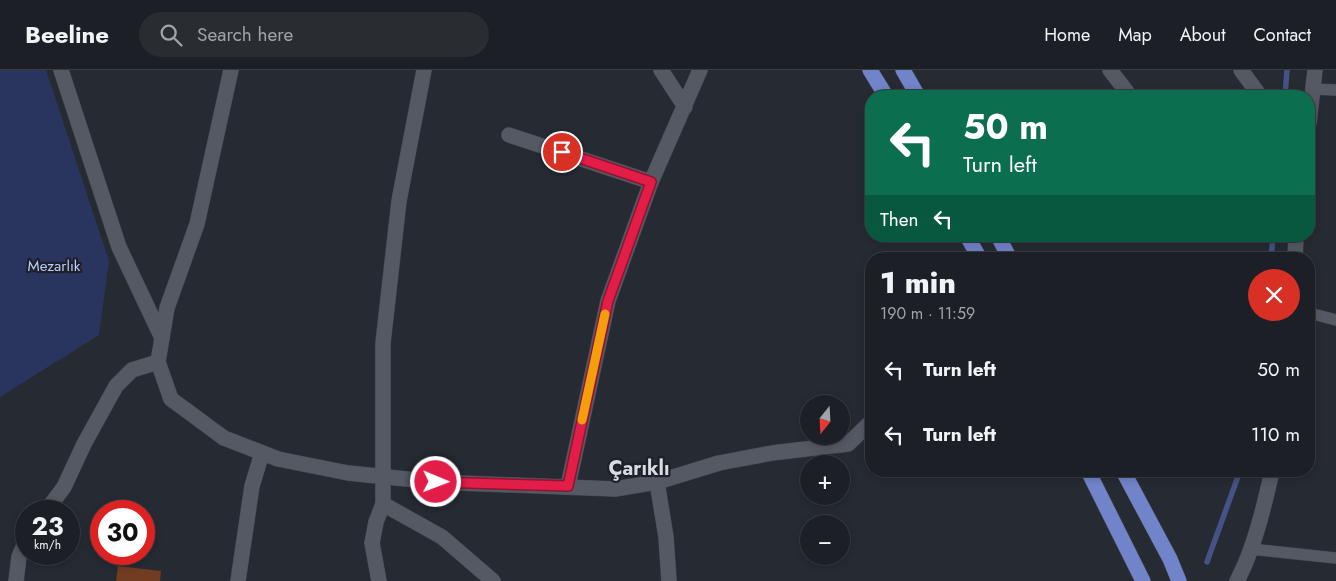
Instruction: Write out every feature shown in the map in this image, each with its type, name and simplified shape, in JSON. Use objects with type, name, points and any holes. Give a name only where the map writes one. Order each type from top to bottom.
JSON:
[{"type":"highway","points":[[870,70],[882,90]]},
{"type":"highway","points":[[903,70],[915,90]]},
{"type":"highway","points":[[1091,477],[1143,581]]},
{"type":"highway","points":[[1126,477],[1170,559],[1179,581]]},
{"type":"street","points":[[61,70],[120,247],[162,338]]},
{"type":"street","points":[[230,70],[197,224],[167,308],[158,362],[171,399],[224,438],[278,459],[348,473],[436,482],[615,489],[657,482],[718,463],[772,453],[848,444],[865,428]]},
{"type":"street","points":[[379,581],[372,544],[376,522],[383,504],[384,343],[399,201],[424,70]]},
{"type":"street","points":[[661,70],[685,107]]},
{"type":"street","points":[[568,486],[608,301],[651,182],[700,70]]},
{"type":"street","points":[[1110,70],[1125,90]]},
{"type":"street","points":[[1242,70],[1256,90]]},
{"type":"street","points":[[1313,89],[1315,70]]},
{"type":"street","points":[[509,135],[651,182]]},
{"type":"street","points":[[54,500],[64,487],[84,444],[116,386],[132,370],[158,362]]},
{"type":"street","points":[[238,581],[252,486],[262,453]]},
{"type":"street","points":[[1238,581],[1266,499],[1271,477]]},
{"type":"street","points":[[657,482],[666,537],[669,581]]},
{"type":"street","points":[[383,504],[442,537],[493,581]]},
{"type":"street","points":[[16,581],[18,565]]},
{"type":"lane","points":[[1313,89],[1336,90]]},
{"type":"lane","points":[[1315,315],[1336,320]]},
{"type":"lane","points":[[1250,549],[1336,558]]},
{"type":"green space","name":"Mezarlık","points":[[0,70],[46,70],[109,261],[99,335],[0,397]]},
{"type":"building","points":[[118,566],[161,571],[160,581],[116,581]]},
{"type":"waterway","points":[[1285,90],[1287,70]]},
{"type":"waterway","points":[[1272,242],[1272,252]]},
{"type":"waterway","points":[[1207,562],[1238,477]]},
{"type":"slow traffic","points":[[582,420],[605,314]]},
{"type":"district","name":"Çarıklı","points":[[639,468]]},
{"type":"route","points":[[436,482],[568,486],[608,301],[651,182],[562,152]]}]
